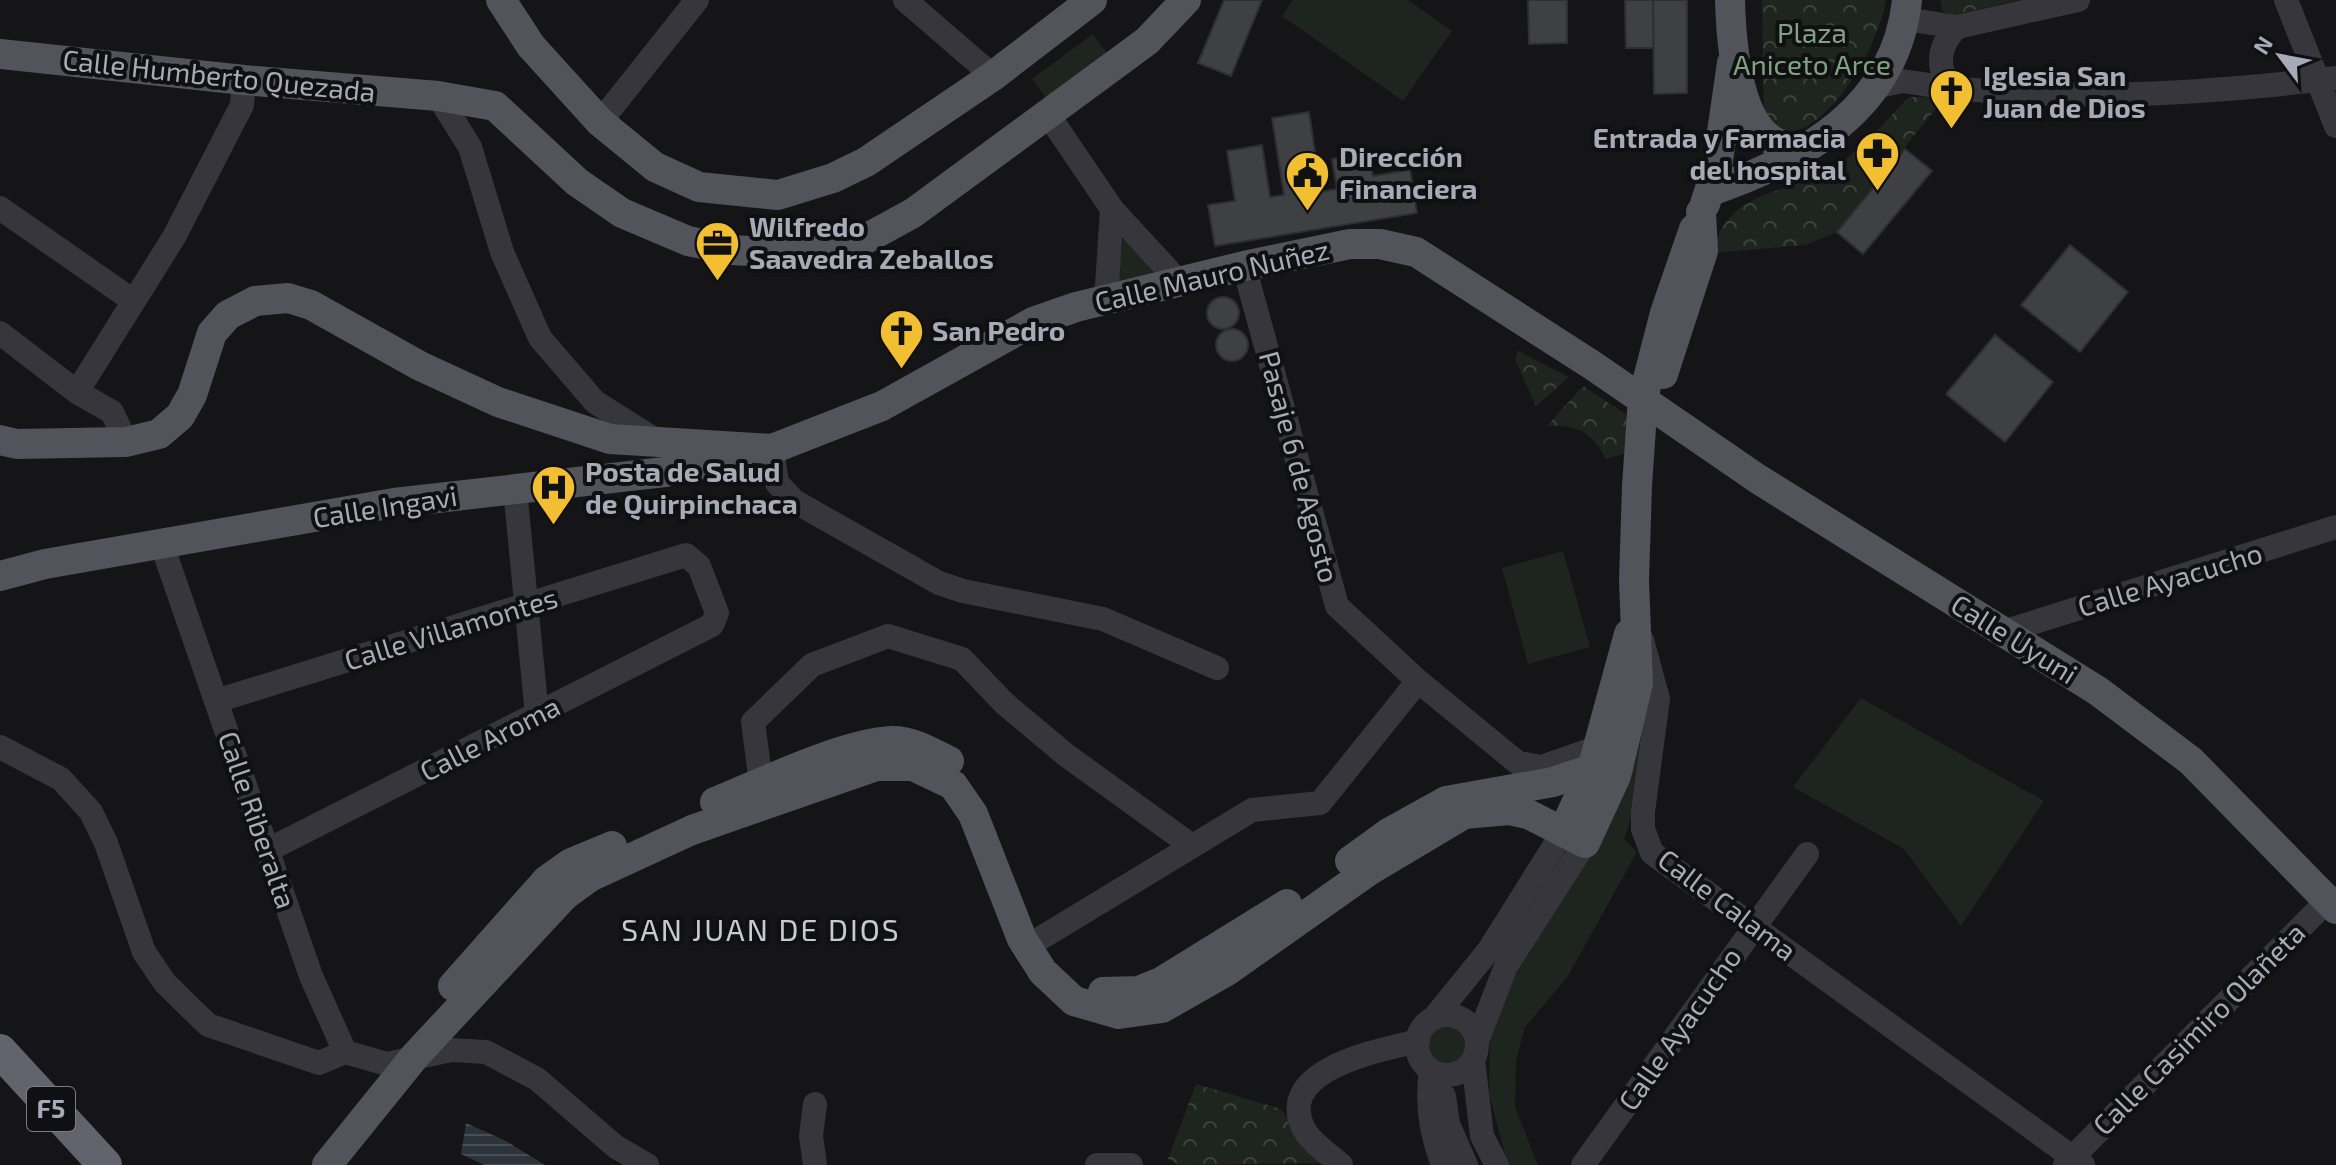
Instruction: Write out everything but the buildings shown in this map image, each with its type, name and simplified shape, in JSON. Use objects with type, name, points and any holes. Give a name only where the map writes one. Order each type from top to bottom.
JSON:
[{"type":"highway","name":"F5","points":[[0,1051],[105,1165]]},
{"type":"main road","points":[[501,0],[531,46],[600,122],[655,167],[699,187],[778,195],[833,178],[866,162],[993,76],[1092,0]]},
{"type":"main road","name":"Calle Humberto Quezada","points":[[0,54],[244,80],[438,96],[495,106],[577,182],[622,213],[688,241],[732,250],[794,254],[860,242],[913,213],[1147,41],[1186,0]]},
{"type":"main road","points":[[1730,0],[1732,61],[1762,133],[1775,142],[1807,147]]},
{"type":"main road","points":[[1634,581],[1647,542],[1663,376],[1703,251],[1702,211],[1750,177],[1807,147],[1850,117],[1879,86],[1906,10]]},
{"type":"main road","name":"Calle Calama","points":[[1634,617],[1643,398],[1665,313],[1702,211],[1732,61]]},
{"type":"main road","name":"Calle Mauro Nuñez","points":[[0,440],[17,444],[126,442],[159,434],[180,416],[192,395],[212,333],[228,315],[255,301],[288,298],[311,305],[420,366],[498,402],[610,439],[662,445],[706,443],[772,449],[882,406],[1033,322],[1244,266],[1350,244],[1380,244],[1416,252],[1658,411]]},
{"type":"main road","name":"Calle Uyuni","points":[[1658,411],[1758,479],[2098,691],[2191,761],[2333,903]]},
{"type":"main road","name":"Calle Ingavi","points":[[0,576],[45,564],[394,503],[665,472],[772,449]]},
{"type":"main road","points":[[306,1165],[401,1060],[539,920],[590,877],[692,830],[876,766],[913,766],[953,785],[973,814],[1022,939],[1043,972],[1074,1001],[1119,1014],[1162,1008],[1227,971],[1370,870],[1464,814],[1509,810],[1528,814],[1574,838],[1603,761],[1638,683],[1634,617]]},
{"type":"main road","points":[[327,1165],[401,1060],[524,903],[547,880],[571,863],[761,783],[845,752],[892,741],[919,747],[960,766],[975,781],[1010,854],[1041,938],[1080,982],[1102,992],[1139,991],[1161,982],[1304,894],[1424,811],[1463,796],[1553,782],[1603,761]]},
{"type":"street","points":[[600,122],[697,0]]},
{"type":"street","points":[[905,0],[993,76]]},
{"type":"street","points":[[1906,10],[1957,27],[2078,0]]},
{"type":"street","points":[[2286,0],[2328,79],[2336,126]]},
{"type":"street","points":[[1950,88],[1940,63],[1942,49],[1957,27]]},
{"type":"street","points":[[1879,86],[1902,81],[2048,95],[2210,90],[2328,79]]},
{"type":"street","points":[[77,392],[174,237],[242,105],[244,80]]},
{"type":"street","points":[[438,96],[470,147],[502,252],[540,338],[595,402],[662,445]]},
{"type":"street","points":[[1049,116],[1112,209],[1180,283]]},
{"type":"street","points":[[0,208],[132,300]]},
{"type":"street","points":[[1106,301],[1112,209]]},
{"type":"street","name":"Pasaje 6 de Agosto","points":[[1244,266],[1337,606],[1418,681],[1524,765],[1541,767],[1603,761]]},
{"type":"street","points":[[0,333],[77,392],[112,412],[126,442]]},
{"type":"street","points":[[772,449],[777,483],[794,501],[939,583],[963,591],[1103,619],[1217,668]]},
{"type":"street","points":[[515,489],[537,715]]},
{"type":"street","name":"Calle Ayacucho","points":[[2003,632],[2336,527]]},
{"type":"street","name":"Calle Riberalta","points":[[162,545],[311,976],[345,1052]]},
{"type":"street","name":"Calle Villamontes","points":[[216,701],[686,555],[699,566],[713,601],[717,613],[712,625]]},
{"type":"street","name":"Calle Calama","points":[[1634,617],[1651,664],[1658,699],[1643,829],[1652,853],[1754,925],[2073,1163]]},
{"type":"street","name":"Calle Aroma","points":[[268,850],[712,625]]},
{"type":"street","points":[[761,783],[753,722],[812,665],[888,636],[962,659],[1004,703],[1066,755],[1192,846]]},
{"type":"street","points":[[1041,938],[1252,810],[1320,803],[1418,681]]},
{"type":"street","points":[[0,747],[61,779],[91,812],[106,843],[144,952],[165,983],[208,1025],[319,1063],[345,1052],[401,1060],[451,1050],[486,1052],[537,1079],[616,1147],[647,1165]]},
{"type":"street","points":[[1466,1165],[1448,1124],[1436,1072],[1420,1058],[1418,1041],[1574,838]]},
{"type":"street","points":[[1436,1072],[1459,1073],[1475,1051],[1506,966],[1574,838]]},
{"type":"street","name":"Calle Ayacucho","points":[[1583,1165],[1807,854]]},
{"type":"street","name":"Calle Casimiro Olañeta","points":[[2073,1163],[2333,903]]},
{"type":"street","points":[[1433,1019],[1461,1018],[1474,1032],[1482,1136],[1497,1165]]},
{"type":"street","points":[[1341,1165],[1305,1131],[1300,1112],[1304,1092],[1316,1077],[1343,1060],[1418,1041]]},
{"type":"street","points":[[1436,1072],[1427,1096],[1435,1145],[1443,1165]]},
{"type":"street","points":[[815,1104],[811,1136],[815,1165]]},
{"type":"street","points":[[1097,1165],[1131,1165]]},
{"type":"green space","points":[[1293,0],[1408,0],[1452,31],[1403,101],[1282,16]]},
{"type":"green space","name":"Plaza Aniceto Arce","points":[[1762,0],[1886,0],[1874,39],[1836,101],[1802,129],[1784,134],[1764,115]]},
{"type":"green space","points":[[1940,0],[2020,0],[1953,15],[1943,12]]},
{"type":"green space","points":[[1093,34],[1110,57],[1049,102],[1032,79]]},
{"type":"green space","points":[[1909,97],[1945,97],[1837,232],[1805,245],[1711,253],[1720,231],[1732,215],[1762,196],[1837,165],[1866,142]]},
{"type":"green space","points":[[1123,239],[1157,275],[1118,284]]},
{"type":"green space","points":[[1518,351],[1569,377],[1536,406],[1515,360]]},
{"type":"green space","points":[[1583,386],[1630,417],[1629,452],[1606,459],[1589,436],[1575,428],[1547,426]]},
{"type":"green space","points":[[1563,551],[1590,647],[1528,664],[1502,568]]},
{"type":"green space","points":[[1861,698],[2044,801],[1961,926],[1904,849],[1793,787]]},
{"type":"green space","points":[[1643,709],[1635,807],[1624,839],[1637,852],[1568,976],[1525,1027],[1516,1061],[1515,1107],[1538,1165],[1508,1165],[1489,1094],[1490,1027]]},
{"type":"green space","points":[[1446,1024],[1461,1030],[1467,1045],[1461,1060],[1446,1066],[1431,1060],[1425,1045],[1431,1030]]},
{"type":"green space","points":[[1196,1084],[1281,1109],[1319,1163],[1179,1165],[1168,1159]]},
{"type":"shaded area","points":[[466,1123],[506,1141],[545,1165],[484,1165],[461,1154]]},
{"type":"place","name":"Iglesia San Juan de Dios","points":[[1952,131]]},
{"type":"place","name":"Entrada y Farmacia del hospital","points":[[1877,193]]},
{"type":"place","name":"Dirección Financiera","points":[[1308,212]]},
{"type":"place","name":"Wilfredo Saavedra Zeballos","points":[[718,282]]},
{"type":"place","name":"San Pedro","points":[[901,370]]},
{"type":"place","name":"Posta de Salud de Quirpinchaca","points":[[554,527]]},
{"type":"district","name":"SAN JUAN DE DIOS","points":[[761,931]]}]
